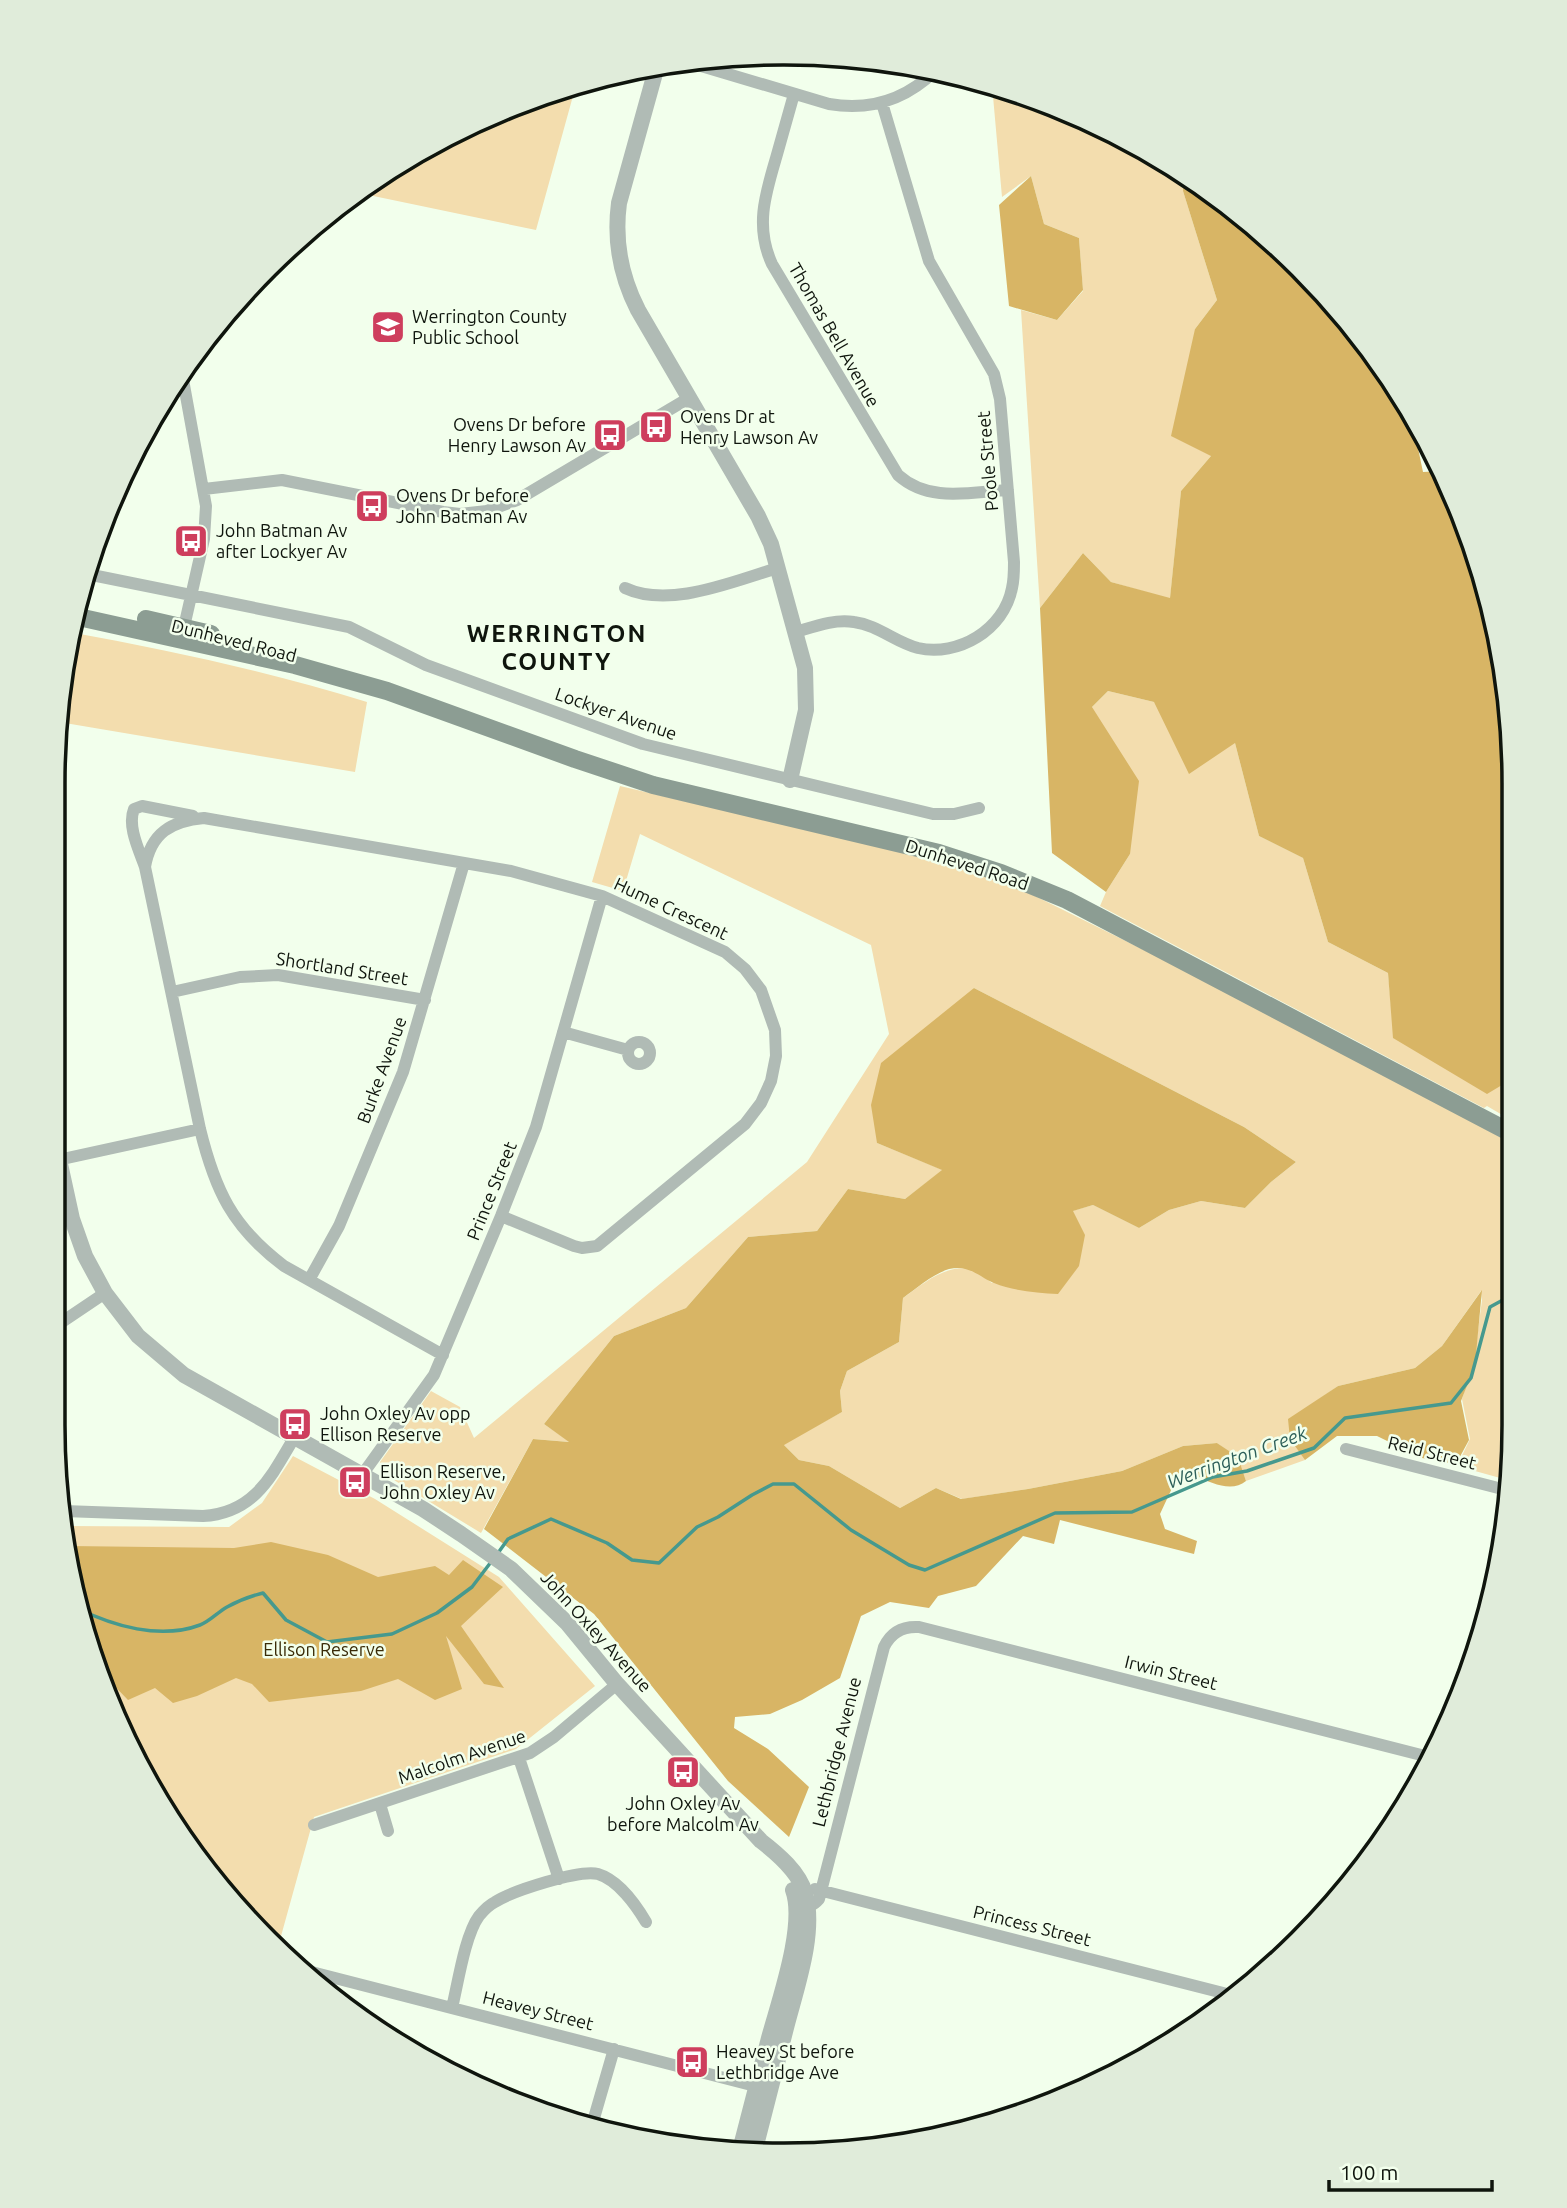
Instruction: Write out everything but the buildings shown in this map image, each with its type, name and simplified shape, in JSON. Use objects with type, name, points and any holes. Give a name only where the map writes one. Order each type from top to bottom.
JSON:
[{"type":"main road","name":"Dunheved Road","points":[[87,608],[184,627],[304,659],[367,680],[387,691]]},
{"type":"main road","name":"Dunheved Road","points":[[84,618],[295,665],[387,691],[587,764],[653,785],[939,853],[990,869],[1034,886],[1120,928],[1502,1128]]},
{"type":"main road","points":[[158,634],[184,627],[209,645]]},
{"type":"street","points":[[708,69],[840,106],[882,103],[912,90],[925,79]]},
{"type":"street","points":[[654,77],[621,194],[617,246],[622,272],[631,296],[758,516],[771,544],[805,668],[806,699],[790,780]]},
{"type":"street","name":"Thomas Bell Avenue","points":[[794,94],[763,206],[763,235],[772,264],[898,475],[919,490],[937,494],[1008,490]]},
{"type":"street","name":"Poole Street","points":[[796,632],[831,622],[857,622],[877,628],[908,645],[933,650],[959,646],[979,636],[993,624],[1003,611],[1013,587],[1014,562],[997,384],[989,365],[929,261],[882,103]]},
{"type":"street","points":[[184,387],[204,489],[206,527],[184,627]]},
{"type":"street","points":[[204,489],[282,480],[443,512],[475,513],[501,507],[517,499],[689,398]]},
{"type":"street","points":[[625,588],[647,596],[676,595],[778,568]]},
{"type":"street","name":"Lockyer Avenue","points":[[96,576],[349,627],[426,665],[643,744],[933,814],[954,814],[979,808]]},
{"type":"street","name":"Hume Crescent","points":[[443,1354],[272,1257],[235,1218],[214,1178],[200,1129],[145,867],[132,818],[132,811],[136,807],[511,871],[602,896],[716,947],[745,969],[761,990],[773,1021],[776,1056],[771,1081],[761,1103],[745,1124],[597,1245],[582,1248],[574,1246],[501,1216]]},
{"type":"street","name":"Hume Crescent","points":[[145,867],[152,846],[162,832],[182,821],[204,818]]},
{"type":"street","name":"Burke Avenue","points":[[309,1280],[334,1237],[403,1072],[464,863]]},
{"type":"street","name":"Prince Street","points":[[362,1475],[434,1375],[501,1216],[532,1138],[602,896]]},
{"type":"street","name":"Shortland Street","points":[[172,992],[240,977],[278,975],[425,1000]]},
{"type":"street","points":[[563,1032],[628,1050]]},
{"type":"street","points":[[65,1158],[200,1129]]},
{"type":"street","name":"John Oxley Avenue","points":[[65,1188],[77,1236],[93,1273],[138,1336],[184,1375],[440,1519],[511,1569],[568,1623],[617,1684],[761,1841],[789,1867],[805,1899]]},
{"type":"street","points":[[65,1319],[105,1293]]},
{"type":"street","points":[[70,1511],[203,1516],[223,1513],[244,1504],[263,1488],[294,1437]]},
{"type":"street","name":"Reid Street","points":[[1346,1449],[1499,1488]]},
{"type":"street","name":"Irwin Street","points":[[900,1629],[919,1627],[1421,1755]]},
{"type":"street","name":"Lethbridge Avenue","points":[[743,2142],[802,1969],[806,1939],[805,1899],[884,1647],[888,1639],[900,1629]]},
{"type":"street","name":"Malcolm Avenue","points":[[314,1825],[519,1758],[546,1744],[617,1684]]},
{"type":"street","points":[[519,1758],[559,1879]]},
{"type":"street","points":[[380,1804],[388,1831]]},
{"type":"street","points":[[452,2008],[471,1933],[482,1912],[509,1895],[581,1873],[603,1877],[630,1898],[646,1922]]},
{"type":"street","name":"Princess Street","points":[[805,1899],[1223,1993]]},
{"type":"street","name":"Heavey Street","points":[[321,1975],[763,2088]]},
{"type":"street","points":[[594,2118],[614,2049]]},
{"type":"street","name":"Lethbridge Avenue","points":[[755,2142],[763,2088]]},
{"type":"green space","points":[[993,96],[1059,119],[1143,161],[1183,186],[1217,300],[1195,329],[1211,456],[1181,491],[1170,599],[1111,582],[1083,553],[1040,608],[1021,310],[1057,320],[1083,291],[1079,238],[1044,224],[1031,176],[1002,197]]},
{"type":"green space","points":[[573,97],[536,230],[371,195],[424,161],[466,139],[508,119]]},
{"type":"green space","points":[[1031,176],[1044,224],[1079,238],[1083,290],[1057,320],[1009,306],[999,205]]},
{"type":"green space","points":[[1183,186],[1257,243],[1292,275],[1354,346],[1406,424],[1418,446],[1423,472],[1431,472],[1464,552],[1488,643],[1501,736],[1502,1085],[1487,1094],[1393,1038],[1388,973],[1328,942],[1303,858],[1259,836],[1235,743],[1189,774],[1154,702],[1108,691],[1092,707],[1139,781],[1130,854],[1106,892],[1052,853],[1040,608],[1083,553],[1111,582],[1170,598],[1181,491],[1211,456],[1171,436],[1195,329],[1217,300]]},
{"type":"green space","points":[[81,634],[219,663],[367,702],[355,772],[67,723]]},
{"type":"green space","points":[[1108,691],[1154,702],[1235,743],[1259,836],[1303,858],[1328,942],[1388,973],[1394,1038],[1502,1085],[1502,1115],[1487,1106],[1484,1108],[1100,906],[1130,854],[1092,707]]},
{"type":"green space","points":[[620,786],[927,858],[984,875],[1029,893],[1150,953],[1502,1138],[1500,1478],[1457,1466],[1470,1439],[1462,1399],[1474,1361],[1481,1291],[1442,1346],[1415,1368],[1338,1386],[1289,1420],[1305,1460],[1246,1481],[1238,1458],[1217,1443],[1183,1446],[1122,1471],[1028,1489],[962,1499],[936,1488],[900,1508],[829,1466],[799,1460],[783,1444],[842,1412],[840,1391],[847,1371],[899,1342],[903,1298],[927,1281],[945,1272],[964,1268],[974,1270],[992,1283],[1072,1211],[1093,1205],[1139,1228],[1169,1210],[1201,1201],[1245,1208],[1296,1162],[1244,1127],[974,988],[877,1143],[943,1170],[905,1199],[848,1189],[817,1231],[748,1237],[686,1308],[614,1336],[544,1424],[570,1442],[533,1439],[481,1533],[384,1474],[380,1462],[431,1391],[460,1407],[474,1438],[807,1162],[889,1034],[871,945],[640,834],[623,891],[592,882]]},
{"type":"green space","points":[[974,988],[1244,1127],[1296,1162],[1245,1208],[1201,1201],[1169,1210],[1139,1228],[1093,1205],[1073,1211],[1085,1235],[1079,1266],[1058,1294],[1009,1288],[962,1268],[937,1274],[903,1298],[899,1342],[847,1371],[840,1391],[842,1412],[784,1445],[799,1460],[829,1466],[900,1508],[936,1488],[961,1499],[1028,1489],[1122,1471],[1183,1446],[1217,1443],[1238,1457],[1246,1481],[1228,1487],[1197,1476],[1173,1486],[1160,1514],[1165,1529],[1197,1541],[1194,1554],[1060,1520],[1054,1544],[1023,1536],[976,1586],[938,1596],[929,1608],[890,1602],[861,1616],[840,1678],[802,1700],[770,1714],[735,1717],[734,1728],[768,1749],[809,1787],[789,1837],[728,1781],[594,1614],[484,1529],[533,1439],[569,1442],[544,1424],[614,1336],[686,1308],[748,1237],[817,1231],[848,1189],[905,1199],[942,1170],[877,1143],[871,1105],[881,1063]]},
{"type":"green space","points":[[1482,1290],[1475,1365],[1461,1401],[1469,1440],[1456,1464],[1422,1458],[1377,1436],[1337,1436],[1305,1460],[1290,1439],[1288,1419],[1338,1386],[1415,1368],[1442,1346]]},
{"type":"green space","name":"Ellison Reserve","points":[[293,1456],[375,1499],[499,1577],[595,1686],[516,1749],[314,1817],[280,1938],[213,1862],[161,1784],[139,1742],[119,1700],[89,1611],[72,1526],[229,1527],[262,1503]]},
{"type":"green space","points":[[271,1542],[328,1555],[378,1577],[435,1566],[449,1575],[463,1560],[503,1587],[461,1626],[504,1688],[484,1684],[446,1636],[462,1689],[435,1700],[398,1679],[361,1691],[269,1702],[252,1684],[236,1678],[197,1696],[173,1703],[155,1688],[128,1700],[114,1685],[103,1656],[88,1605],[76,1546],[234,1548]]},
{"type":"waterway","name":"Werrington Creek","points":[[498,1553],[508,1539],[551,1519],[607,1543],[632,1560],[659,1563],[697,1527],[773,1484],[794,1484],[851,1530],[909,1565],[925,1570],[1055,1513],[1132,1512],[1213,1477],[1247,1471],[1314,1448],[1345,1418],[1451,1403],[1471,1378],[1490,1307],[1502,1300]]},
{"type":"waterway","name":"Werrington Creek","points":[[90,1613],[137,1629],[169,1631],[200,1625],[231,1605],[263,1593],[286,1620],[327,1642],[392,1634],[437,1613],[472,1587],[491,1562]]},
{"type":"place","name":"Werrington County Public School","points":[[388,327]]},
{"type":"place","name":"Ovens Dr at Henry Lawson Av","points":[[656,427]]},
{"type":"place","name":"Ovens Dr before Henry Lawson Av","points":[[610,435]]},
{"type":"place","name":"Ovens Dr before John Batman Av","points":[[372,506]]},
{"type":"place","name":"John Batman Av after Lockyer Av","points":[[191,541]]},
{"type":"place","name":"John Oxley Av opp Ellison Reserve","points":[[295,1424]]},
{"type":"place","name":"Ellison Reserve, John Oxley Av","points":[[355,1482]]},
{"type":"place","name":"John Oxley Av before Malcolm Av","points":[[683,1772]]},
{"type":"place","name":"Heavey St before Lethbridge Ave","points":[[692,2062]]},
{"type":"district","name":"WERRINGTON COUNTY","points":[[557,648]]}]
